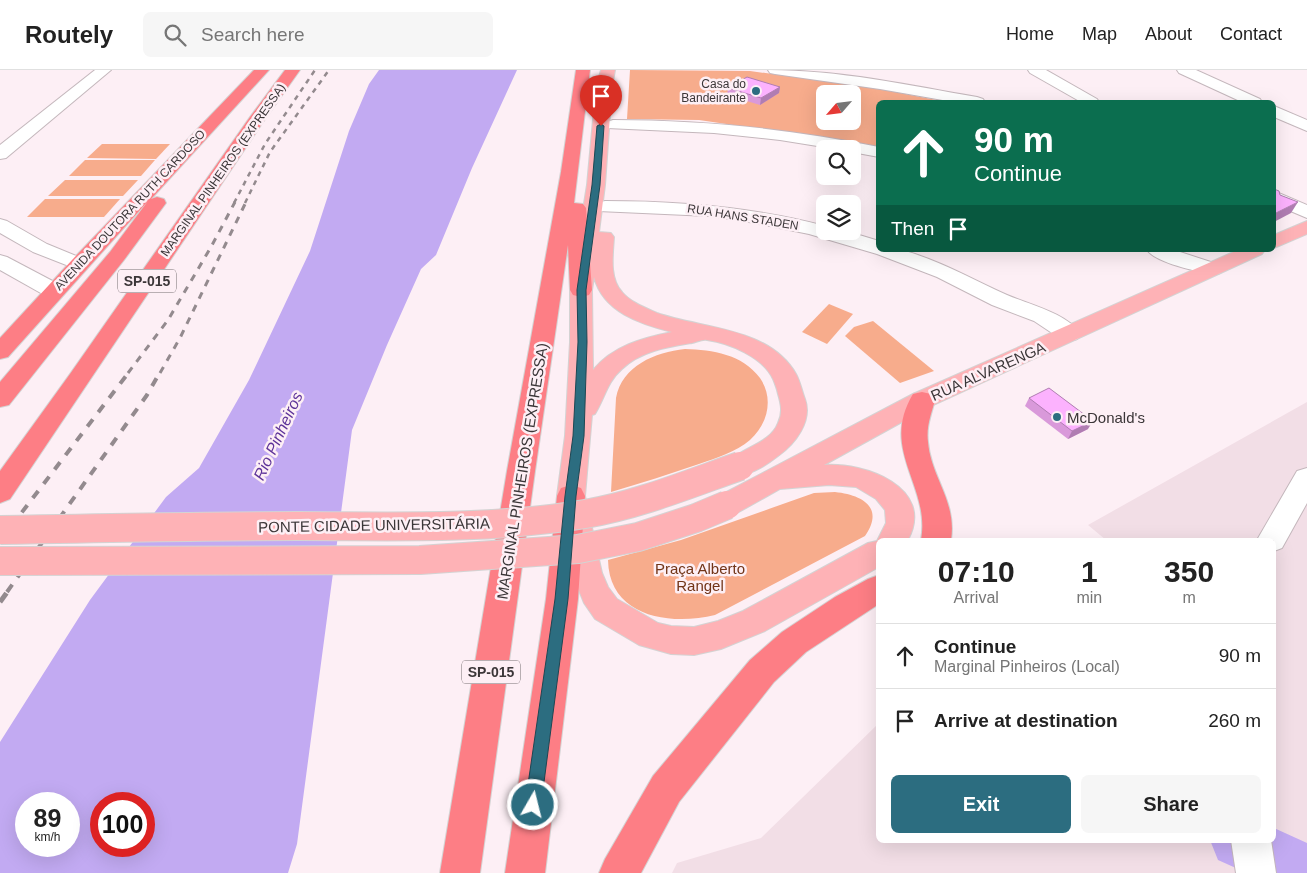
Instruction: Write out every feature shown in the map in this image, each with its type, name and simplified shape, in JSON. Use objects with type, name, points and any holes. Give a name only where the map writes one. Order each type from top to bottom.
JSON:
[{"type":"highway","name":"AVENIDA DOUTORA RUTH CARDOSO","points":[[0,352],[79,264],[262,70]]},
{"type":"highway","name":"MARGINAL PINHEIROS (EXPRESSA)","points":[[0,492],[79,380],[256,120],[293,70]]},
{"type":"highway","name":"MARGINAL PINHEIROS (EXPRESSA)","points":[[460,873],[519,481],[570,172],[584,70]]},
{"type":"highway","points":[[0,398],[117,256],[194,154],[201,135]]},
{"type":"highway","points":[[570,172],[576,206],[581,290]]},
{"type":"highway","points":[[922,400],[914,430],[915,445],[921,470],[932,494],[937,521],[936,538]]},
{"type":"highway","points":[[525,873],[562,599],[571,496]]},
{"type":"highway","points":[[619,873],[666,789],[762,671],[794,642],[846,607],[876,590]]},
{"type":"main road","points":[[608,70],[604,87],[596,185],[581,290],[582,342],[578,436],[571,496],[587,573],[594,594],[602,605],[628,623],[651,635],[671,640],[694,641],[721,635],[754,621],[876,554]]},
{"type":"main road","name":"PONTE CIDADE UNIVERSITÁRIA","points":[[0,530],[229,526],[450,526],[523,522],[586,514],[617,506],[740,466],[764,454],[776,444],[792,424],[794,407],[790,388],[777,367],[761,352],[742,342],[708,332],[645,318],[630,310],[614,296],[605,282],[602,270],[605,207],[618,70]]},
{"type":"main road","points":[[1276,241],[1307,227]]},
{"type":"main road","name":"RUA ALVARENGA","points":[[0,561],[420,560],[578,549],[638,537],[696,518],[727,505],[922,400],[1251,252]]},
{"type":"main road","points":[[578,436],[594,384],[602,372],[614,361],[633,351],[655,343],[708,332]]},
{"type":"main road","points":[[774,480],[845,475],[863,478],[877,484],[889,494],[898,508],[901,524],[893,538]]},
{"type":"street","points":[[0,154],[104,70]]},
{"type":"street","points":[[775,70],[880,84],[966,100]]},
{"type":"street","points":[[1035,70],[1087,100]]},
{"type":"street","points":[[1184,70],[1250,100]]},
{"type":"street","points":[[1276,112],[1307,126]]},
{"type":"street","points":[[613,126],[708,127],[790,136],[876,151]]},
{"type":"street","points":[[1276,197],[1307,212]]},
{"type":"street","name":"RUA HANS STADEN","points":[[605,207],[675,207],[746,216],[809,228],[851,238],[876,247]]},
{"type":"street","points":[[0,225],[40,248],[79,264]]},
{"type":"street","points":[[5,264],[40,248]]},
{"type":"street","points":[[890,252],[944,273],[1000,300],[1042,316],[1069,334]]},
{"type":"street","points":[[1162,252],[1213,269]]},
{"type":"street","points":[[5,264],[54,291]]},
{"type":"street","points":[[1273,538],[1307,478]]},
{"type":"street","points":[[1251,843],[1256,873]]},
{"type":"shaded area","points":[[1307,402],[1307,873],[672,873],[677,863],[761,838],[876,726],[876,843],[1276,843],[1276,538],[1104,538],[1088,525]]},
{"type":"green space","points":[[630,70],[750,71],[854,85],[816,85],[816,130],[861,130],[861,86],[937,100],[876,100],[876,148],[861,146],[861,140],[830,140],[699,120],[627,119]]},
{"type":"green space","points":[[102,144],[170,144],[156,159],[87,158]]},
{"type":"green space","points":[[85,160],[155,160],[141,176],[69,176]]},
{"type":"green space","points":[[65,180],[138,180],[123,196],[48,196]]},
{"type":"green space","points":[[45,199],[120,199],[104,217],[27,217]]},
{"type":"green space","points":[[829,304],[853,314],[827,344],[802,332]]},
{"type":"green space","points":[[873,321],[934,371],[900,383],[845,336],[854,327]]},
{"type":"green space","points":[[685,349],[716,352],[726,355],[745,363],[753,370],[760,378],[767,394],[768,402],[765,419],[756,434],[739,448],[712,459],[611,492],[616,398],[619,387],[633,369],[652,357],[662,353]]},
{"type":"green space","name":"Praça Alberto Rangel","points":[[835,492],[854,496],[868,504],[873,517],[871,526],[865,536],[715,615],[679,619],[645,613],[630,605],[619,594],[611,579],[608,560],[681,540],[814,493]]},
{"type":"water","name":"Rio Pinheiros","points":[[379,70],[517,70],[472,168],[436,255],[421,269],[352,430],[297,844],[288,873],[0,873],[0,742],[90,600],[166,497],[199,468],[249,380],[310,251],[349,131],[369,84]]},
{"type":"building","points":[[747,77],[780,87],[761,98],[728,88]]},
{"type":"building","points":[[1276,190],[1279,191],[1280,195],[1298,202],[1276,213]]},
{"type":"building","points":[[1049,388],[1093,421],[1072,431],[1029,398]]},
{"type":"waterway","points":[[1244,843],[1307,872]]},
{"type":"railway","points":[[234,203],[265,144],[315,70]]},
{"type":"railway","points":[[245,203],[270,152],[329,70]]},
{"type":"railway","points":[[128,373],[168,320],[235,202]]},
{"type":"railway","points":[[160,373],[180,338],[246,202]]},
{"type":"railway","points":[[0,541],[129,372]]},
{"type":"railway","points":[[7,592],[147,395],[160,372]]},
{"type":"railway","points":[[0,602],[8,591]]},
{"type":"place","name":"Casa do Bandeirante","points":[[756,91]]},
{"type":"place","name":"McDonald's","points":[[1057,417]]},
{"type":"route","points":[[533,805],[562,599],[578,436],[582,342],[581,290],[596,185],[601,126]]}]
